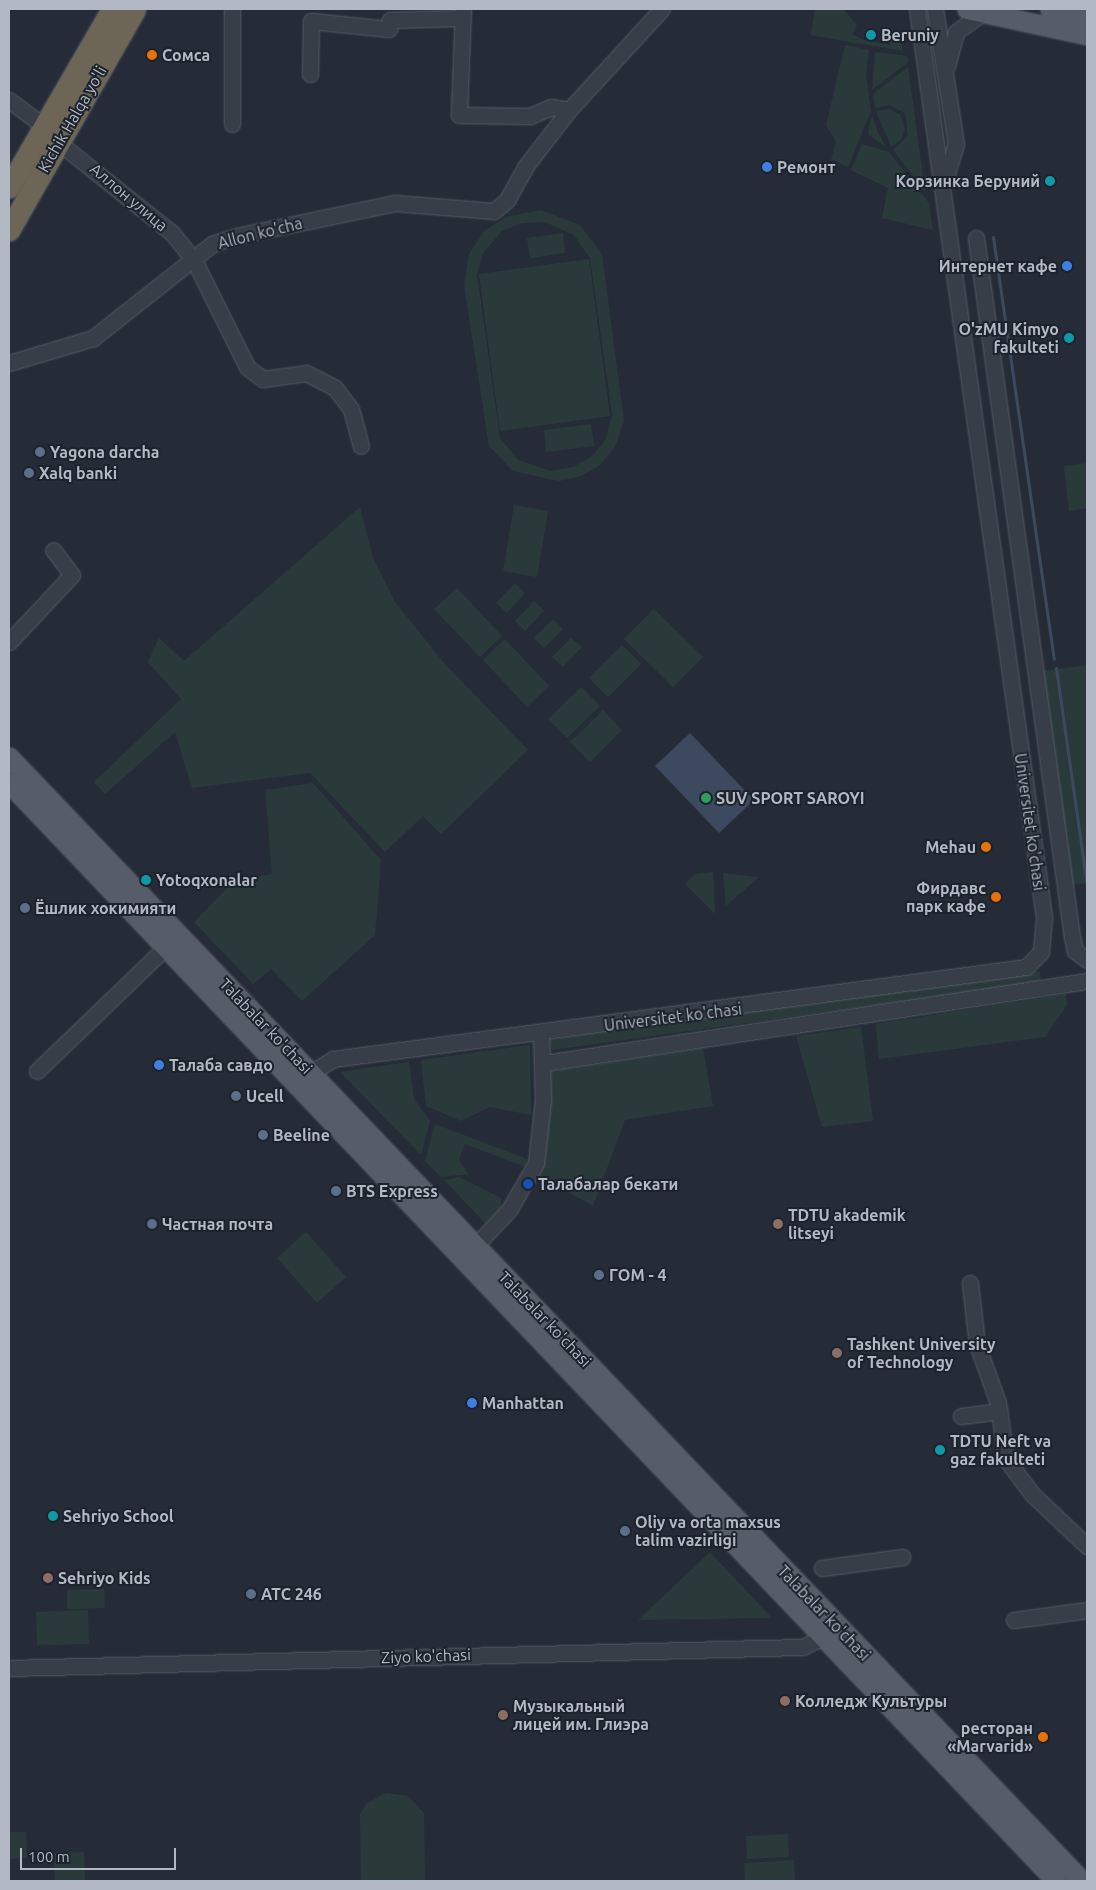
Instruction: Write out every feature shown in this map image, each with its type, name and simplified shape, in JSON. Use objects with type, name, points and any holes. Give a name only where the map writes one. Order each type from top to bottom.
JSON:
[{"type":"highway","name":"Kichik Halqa yo'li","points":[[9,230],[51,134],[112,9]]},
{"type":"highway","name":"Kichik Halqa yo'li","points":[[9,187],[51,134],[135,9]]},
{"type":"main road","points":[[1050,9],[1087,17]]},
{"type":"main road","points":[[974,11],[1087,34]]},
{"type":"main road","name":"Talabalar ko'chasi","points":[[9,757],[67,831],[165,948],[564,1366],[831,1634],[1082,1881]]},
{"type":"main road","name":"Talabalar ko'chasi","points":[[9,783],[67,831],[310,1072],[578,1353],[1056,1881]]},
{"type":"main road","points":[[564,1366],[578,1353]]},
{"type":"street","points":[[232,9],[232,124]]},
{"type":"street","points":[[310,74],[312,21],[389,29],[390,20],[462,13],[459,115],[530,116],[551,107],[569,110],[662,9]]},
{"type":"street","name":"Universitet ko'chasi","points":[[296,1084],[310,1072],[333,1059],[541,1033],[1026,967],[1041,952],[1044,917],[917,9]]},
{"type":"street","name":"Universitet ko'chasi","points":[[935,9],[947,68],[956,144],[943,186]]},
{"type":"street","points":[[947,68],[956,32],[974,11]]},
{"type":"street","name":"Аллон улица","points":[[9,100],[172,233],[194,260],[246,367],[263,380],[306,373],[335,388],[351,409],[361,446]]},
{"type":"street","name":"Allon ko'cha","points":[[9,363],[93,338],[212,244],[236,236],[395,203],[484,213],[507,200],[525,167],[569,110]]},
{"type":"street","name":"Universitet ko'chasi","points":[[976,238],[1072,937],[1075,950],[1087,960]]},
{"type":"street","points":[[9,642],[72,575],[53,550]]},
{"type":"street","points":[[37,1071],[165,948]]},
{"type":"street","name":"Universitet ko'chasi","points":[[544,1063],[1087,981]]},
{"type":"street","points":[[475,1246],[514,1204],[536,1163],[544,1063],[541,1033]]},
{"type":"street","points":[[970,1283],[977,1344],[1000,1411],[1009,1463],[1032,1494],[1087,1546]]},
{"type":"street","points":[[961,1416],[1000,1411]]},
{"type":"street","points":[[822,1568],[902,1557]]},
{"type":"street","points":[[1014,1620],[1087,1610]]},
{"type":"street","name":"Ziyo ko'chasi","points":[[9,1668],[797,1648],[831,1634]]},
{"type":"shaded area","points":[[815,9],[843,9],[857,25],[852,34],[864,40],[890,45],[889,37],[898,34],[903,51],[811,35]]},
{"type":"shaded area","points":[[845,45],[869,50],[866,74],[871,111],[848,167],[831,159],[836,142],[826,125]]},
{"type":"shaded area","points":[[875,52],[907,56],[908,62],[872,90]]},
{"type":"shaded area","points":[[908,67],[925,191],[893,150],[908,136],[905,113],[889,105],[875,108],[873,94]]},
{"type":"shaded area","points":[[890,109],[900,115],[905,129],[901,140],[891,147],[876,111]]},
{"type":"shaded area","points":[[872,115],[878,132],[886,147],[868,134]]},
{"type":"shaded area","points":[[862,144],[889,152],[929,203],[933,230],[882,218],[888,188],[851,170]]},
{"type":"shaded area","points":[[541,210],[580,225],[602,254],[624,421],[615,447],[599,466],[578,477],[559,481],[513,471],[489,446],[464,285],[469,254],[484,231],[506,217]],"holes":[[[545,222],[574,235],[590,258],[612,415],[606,439],[592,456],[573,467],[550,471],[518,460],[500,438],[477,274],[483,253],[502,231],[522,223]]]},
{"type":"shaded area","points":[[563,233],[565,253],[530,258],[527,238]]},
{"type":"shaded area","points":[[589,259],[610,416],[500,431],[479,274]]},
{"type":"shaded area","points":[[591,424],[594,446],[546,452],[544,430]]},
{"type":"shaded area","points":[[1087,463],[1087,508],[1069,511],[1064,466]]},
{"type":"shaded area","points":[[514,505],[548,511],[537,577],[503,571]]},
{"type":"shaded area","points":[[360,507],[373,558],[395,602],[444,663],[528,750],[441,834],[423,816],[385,852],[310,773],[192,788],[175,732],[105,794],[94,782],[181,699],[148,662],[159,638],[184,661]]},
{"type":"shaded area","points":[[515,583],[525,593],[507,613],[496,603]]},
{"type":"shaded area","points":[[457,588],[502,636],[480,657],[434,609]]},
{"type":"shaded area","points":[[534,601],[544,611],[525,631],[515,621]]},
{"type":"shaded area","points":[[654,609],[703,657],[673,687],[624,639]]},
{"type":"shaded area","points":[[553,619],[563,629],[544,648],[534,638]]},
{"type":"shaded area","points":[[571,638],[582,647],[563,667],[552,657]]},
{"type":"shaded area","points":[[505,639],[549,686],[527,707],[483,660]]},
{"type":"shaded area","points":[[622,645],[641,664],[608,697],[589,678]]},
{"type":"shaded area","points":[[1087,665],[1087,883],[1071,885],[1043,671]]},
{"type":"shaded area","points":[[581,687],[600,706],[567,738],[548,719]]},
{"type":"shaded area","points":[[603,710],[622,730],[590,762],[570,742]]},
{"type":"shaded area","points":[[313,783],[381,860],[375,935],[302,1001],[271,969],[253,984],[194,922],[235,880],[272,874],[265,790]]},
{"type":"shaded area","points":[[713,872],[715,914],[685,884],[695,874]]},
{"type":"shaded area","points":[[723,873],[759,877],[726,906]]},
{"type":"shaded area","points":[[1040,971],[1041,982],[552,1050],[550,1039]]},
{"type":"shaded area","points":[[1066,994],[1067,1005],[1045,1037],[879,1059],[876,1024]]},
{"type":"shaded area","points":[[861,1027],[873,1121],[822,1127],[796,1036]]},
{"type":"shaded area","points":[[530,1045],[531,1115],[490,1107],[461,1121],[426,1106],[421,1060]]},
{"type":"shaded area","points":[[703,1048],[713,1106],[625,1120],[593,1206],[540,1176],[551,1071]]},
{"type":"shaded area","points":[[409,1062],[414,1099],[430,1121],[421,1155],[340,1072]]},
{"type":"shaded area","points":[[435,1124],[527,1159],[525,1167],[465,1144],[459,1159],[468,1174],[441,1177],[425,1161]]},
{"type":"shaded area","points":[[459,1177],[501,1198],[501,1208],[485,1223],[444,1180]]},
{"type":"shaded area","points":[[306,1232],[346,1277],[317,1303],[277,1258]]},
{"type":"shaded area","points":[[710,1552],[772,1618],[638,1620]]},
{"type":"shaded area","points":[[104,1589],[105,1608],[67,1609],[67,1590]]},
{"type":"shaded area","points":[[88,1610],[89,1644],[37,1645],[36,1612]]},
{"type":"shaded area","points":[[386,1793],[408,1796],[424,1813],[425,1881],[361,1881],[360,1814],[366,1804]]},
{"type":"shaded area","points":[[9,1832],[26,1832],[27,1858],[9,1859]]},
{"type":"shaded area","points":[[788,1834],[789,1857],[747,1859],[746,1836]]},
{"type":"shaded area","points":[[84,1852],[85,1881],[55,1881],[54,1853]]},
{"type":"shaded area","points":[[794,1860],[795,1881],[745,1881],[744,1863]]},
{"type":"water","points":[[690,733],[754,800],[719,833],[655,766]]},
{"type":"waterway","points":[[993,237],[1054,659]]},
{"type":"waterway","points":[[1056,668],[1087,886]]},
{"type":"place","name":"Beruniy","points":[[871,35]]},
{"type":"place","name":"Сомса","points":[[152,55]]},
{"type":"place","name":"Ремонт","points":[[767,167]]},
{"type":"place","name":"Корзинка Беруний","points":[[1050,181]]},
{"type":"place","name":"Интернет кафе","points":[[1067,266]]},
{"type":"place","name":"O'zMU Kimyo fakulteti","points":[[1069,338]]},
{"type":"place","name":"Yagona darcha","points":[[40,452]]},
{"type":"place","name":"Xalq banki","points":[[29,473]]},
{"type":"place","name":"SUV SPORT SAROYI","points":[[706,798]]},
{"type":"place","name":"Mehau","points":[[986,847]]},
{"type":"place","name":"Yotoqxonalar","points":[[146,880]]},
{"type":"place","name":"Фирдавс парк кафе","points":[[996,897]]},
{"type":"place","name":"Ёшлик хокимияти","points":[[25,908]]},
{"type":"place","name":"Талаба савдо","points":[[159,1065]]},
{"type":"place","name":"Ucell","points":[[236,1096]]},
{"type":"place","name":"Beeline","points":[[263,1135]]},
{"type":"place","name":"Талабалар бекати","points":[[528,1184]]},
{"type":"place","name":"BTS Express","points":[[336,1191]]},
{"type":"place","name":"Частная почта","points":[[152,1224]]},
{"type":"place","name":"TDTU akademik litseyi","points":[[778,1224]]},
{"type":"place","name":"ГОМ - 4","points":[[599,1275]]},
{"type":"place","name":"Tashkent University of Technology","points":[[837,1353]]},
{"type":"place","name":"Manhattan","points":[[472,1403]]},
{"type":"place","name":"TDTU Neft va gaz fakulteti","points":[[940,1450]]},
{"type":"place","name":"Sehriyo School","points":[[53,1516]]},
{"type":"place","name":"Oliy va orta maxsus talim vazirligi","points":[[625,1531]]},
{"type":"place","name":"Sehriyo Kids","points":[[48,1578]]},
{"type":"place","name":"АТС 246","points":[[251,1594]]},
{"type":"place","name":"Колледж Культуры","points":[[785,1701]]},
{"type":"place","name":"Музыкальный лицей им. Глиэра","points":[[503,1715]]},
{"type":"place","name":"ресторан «Marvarid»","points":[[1043,1737]]}]
